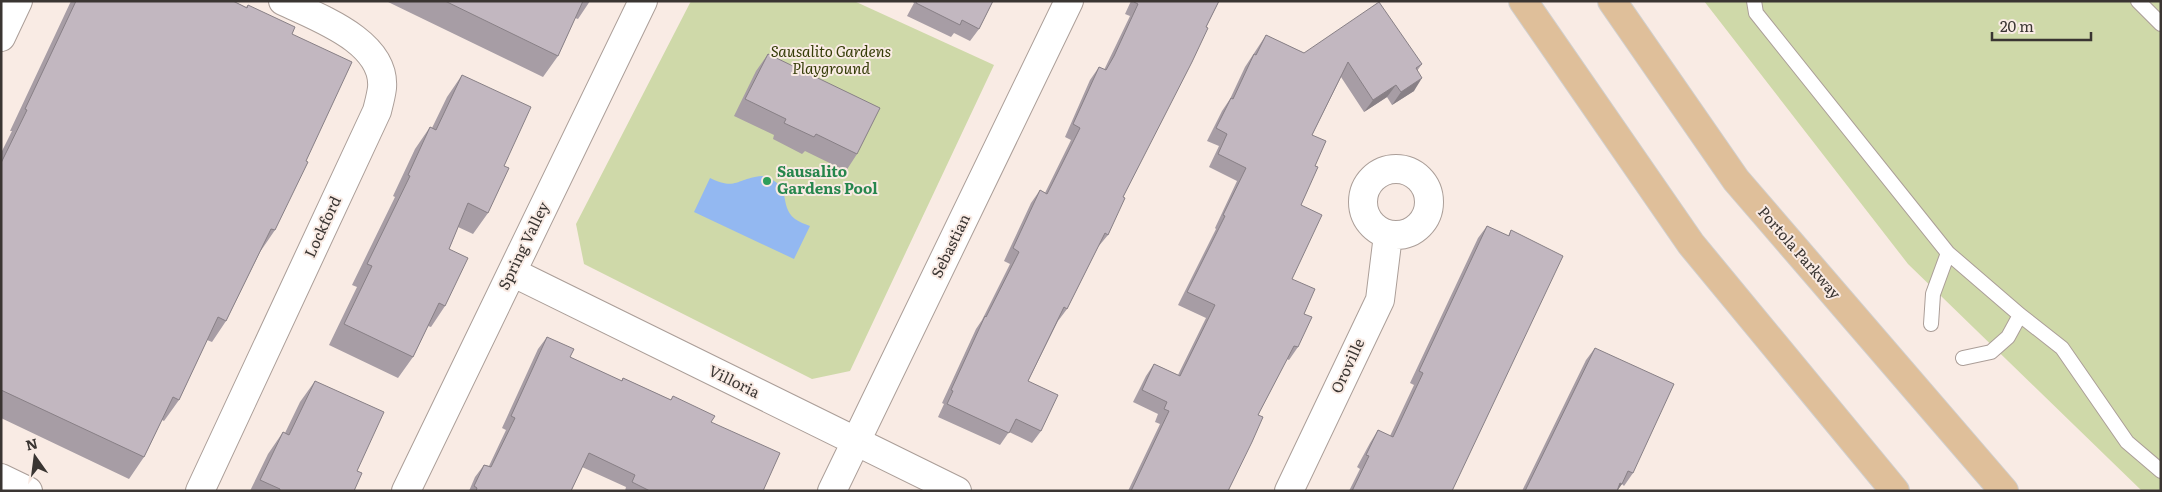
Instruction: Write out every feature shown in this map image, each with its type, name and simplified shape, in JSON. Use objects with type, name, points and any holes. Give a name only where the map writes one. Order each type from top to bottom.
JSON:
[{"type":"main road","points":[[1523,1],[1691,244],[1895,491]]},
{"type":"main road","name":"Portola Parkway","points":[[1612,1],[1736,180],[2004,491]]},
{"type":"street","points":[[1,37],[18,1]]},
{"type":"street","name":"Lockford","points":[[200,491],[377,111],[382,86],[378,68],[368,50],[349,33],[283,1]]},
{"type":"street","name":"Spring Valley","points":[[406,491],[643,1]]},
{"type":"street","name":"Sebastian","points":[[832,491],[1069,1]]},
{"type":"street","name":"Oroville","points":[[1289,491],[1380,300],[1388,235]]},
{"type":"street","name":"Villoria","points":[[512,272],[957,491]]},
{"type":"street","points":[[1,478],[28,491]]},
{"type":"lane","points":[[1754,1],[1756,12],[1948,252],[2020,316],[2062,348],[2127,442],[2161,471]]},
{"type":"lane","points":[[2138,1],[2161,24]]},
{"type":"lane","points":[[1931,324],[1933,294],[1948,252]]},
{"type":"lane","points":[[1963,358],[1990,352],[2008,336],[2020,316]]},
{"type":"green space","name":"Sausalito Gardens Playground","points":[[691,1],[854,1],[994,65],[850,371],[812,379],[584,264],[576,224]]},
{"type":"green space","points":[[1704,1],[2161,1],[2161,491],[2142,491],[1908,264]]},
{"type":"water","points":[[762,176],[779,184],[790,213],[797,220],[810,226],[794,259],[694,212],[710,178],[732,184]]},
{"type":"building","points":[[76,1],[233,1],[247,8],[248,5],[295,27],[292,34],[352,62],[306,161],[308,162],[275,230],[271,229],[226,321],[218,317],[179,400],[173,397],[144,457],[1,390],[1,163]]},
{"type":"building","points":[[445,1],[583,1],[558,56]]},
{"type":"building","points":[[917,1],[993,1],[979,29],[962,20],[960,25],[916,3]]},
{"type":"building","points":[[1134,1],[1219,1],[1192,62],[1123,197],[1125,198],[1108,235],[1105,233],[1067,309],[1064,307],[1028,381],[1058,395],[1041,431],[1016,419],[1009,433],[947,404],[953,391],[951,390],[985,316],[1019,252],[1013,248],[1040,190],[1047,194],[1080,128],[1073,124],[1099,67],[1106,70],[1114,56],[1138,4]]},
{"type":"building","points":[[1379,2],[1422,64],[1416,68],[1422,78],[1401,92],[1396,85],[1373,100],[1348,62],[1312,135],[1326,141],[1315,166],[1318,167],[1301,205],[1322,215],[1292,279],[1315,289],[1304,314],[1312,317],[1298,347],[1294,346],[1258,415],[1263,417],[1228,491],[1131,491],[1169,411],[1164,409],[1167,402],[1142,390],[1154,364],[1180,376],[1215,305],[1187,292],[1225,216],[1223,215],[1246,168],[1218,154],[1227,134],[1216,128],[1231,98],[1233,99],[1254,54],[1256,55],[1266,35],[1304,53]]},
{"type":"building","points":[[768,54],[880,108],[857,154],[816,134],[814,137],[784,123],[786,119],[745,99]]},
{"type":"building","points":[[462,75],[531,107],[504,166],[509,168],[488,213],[468,203],[449,249],[468,258],[445,306],[439,303],[413,357],[344,324],[372,266],[367,264],[410,176],[408,175],[430,127],[436,130]]},
{"type":"building","points":[[1487,226],[1509,236],[1511,230],[1563,256],[1452,491],[1352,491],[1369,456],[1366,455],[1378,430],[1393,437],[1423,373],[1419,371]]},
{"type":"building","points":[[547,337],[574,349],[570,357],[622,381],[623,378],[671,400],[673,396],[715,416],[711,422],[780,453],[763,491],[650,491],[632,482],[635,475],[589,453],[571,491],[476,491],[477,488],[474,486],[484,465],[491,467],[515,418],[511,416]]},
{"type":"building","points":[[1595,348],[1674,384],[1633,473],[1628,471],[1617,491],[1525,491]]},
{"type":"building","points":[[315,381],[384,412],[357,471],[362,473],[354,491],[280,491],[280,489],[260,480],[283,432],[289,435]]},
{"type":"place","name":"Sausalito Gardens Pool","points":[[767,181]]}]
